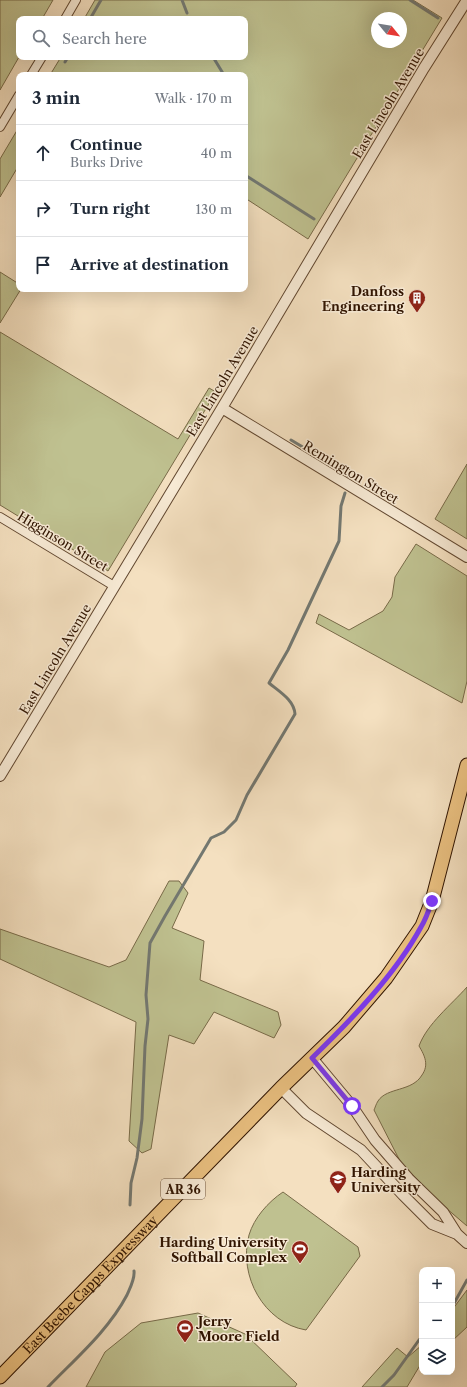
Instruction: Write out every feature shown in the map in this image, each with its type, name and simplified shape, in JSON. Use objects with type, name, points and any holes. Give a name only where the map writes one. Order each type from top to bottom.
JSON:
[{"type":"main road","name":"East Beebe Capps Expressway","points":[[0,1377],[281,1088],[344,1027],[386,978],[422,926],[432,901],[467,765]]},
{"type":"street","points":[[67,16],[76,0]]},
{"type":"street","name":"East Lincoln Avenue","points":[[0,776],[222,408],[424,68],[467,0]]},
{"type":"street","points":[[33,72],[40,60]]},
{"type":"street","points":[[0,127],[16,101]]},
{"type":"street","name":"Remington Street","points":[[222,408],[467,557]]},
{"type":"street","name":"Higginson Street","points":[[0,517],[114,586]]},
{"type":"street","points":[[312,1058],[352,1106],[375,1140],[409,1179],[443,1212],[457,1234],[467,1243]]},
{"type":"street","points":[[281,1088],[306,1113],[361,1150],[432,1224],[457,1234]]},
{"type":"green space","points":[[0,0],[53,0],[44,16],[16,16],[16,60],[17,60],[0,90]]},
{"type":"green space","points":[[95,0],[413,0],[442,18],[308,239],[248,200],[248,72],[52,72],[59,60],[248,60],[248,16],[86,16]]},
{"type":"green space","points":[[16,132],[16,170],[0,197],[0,159]]},
{"type":"green space","points":[[0,272],[16,282],[16,292],[19,292],[0,323]]},
{"type":"green space","points":[[0,332],[178,439],[209,388],[216,392],[108,571],[0,505]]},
{"type":"green space","points":[[467,464],[467,539],[435,519]]},
{"type":"green space","points":[[416,544],[467,576],[467,681],[462,703],[316,623],[319,614],[349,630],[383,611],[392,597],[395,577]]},
{"type":"green space","points":[[169,881],[179,881],[188,893],[172,928],[204,941],[200,980],[278,1012],[281,1025],[274,1038],[214,1012],[194,1044],[169,1035],[151,1149],[142,1153],[129,1141],[136,1022],[0,959],[0,929],[109,967],[126,960]]},
{"type":"green space","points":[[467,987],[467,1226],[446,1208],[401,1163],[374,1110],[377,1102],[387,1093],[412,1084],[422,1075],[426,1064],[419,1046],[423,1038],[433,1022]]},
{"type":"green space","name":"Harding University Softball Complex","points":[[283,1192],[358,1247],[360,1256],[306,1330],[291,1326],[278,1318],[267,1308],[251,1281],[247,1266],[247,1251],[251,1229],[262,1211]]},
{"type":"green space","points":[[467,1290],[467,1327],[455,1338],[455,1306]]},
{"type":"green space","name":"Jerry Moore Field","points":[[198,1313],[245,1334],[297,1384],[295,1387],[86,1387],[105,1352],[141,1323]]},
{"type":"green space","points":[[397,1348],[408,1357],[419,1348],[419,1367],[407,1387],[362,1387]]},
{"type":"waterway","points":[[92,16],[101,0]]},
{"type":"waterway","points":[[182,0],[187,13]]},
{"type":"waterway","points":[[410,0],[438,18]]},
{"type":"waterway","points":[[215,60],[222,72]]},
{"type":"waterway","points":[[248,177],[314,219]]},
{"type":"waterway","points":[[291,440],[343,471],[350,477]]},
{"type":"waterway","points":[[130,1205],[131,1183],[137,1158],[142,1119],[145,1046],[148,1019],[146,995],[150,943],[211,838],[224,832],[236,820],[247,795],[295,714],[289,700],[269,683],[288,650],[339,541],[341,506],[345,493]]},
{"type":"waterway","points":[[48,1387],[91,1344],[111,1320],[127,1295],[133,1280],[134,1271]]},
{"type":"waterway","points":[[454,1303],[467,1280]]},
{"type":"waterway","points":[[382,1387],[394,1375],[420,1339]]},
{"type":"place","name":"Danfoss Engineering","points":[[417,313]]},
{"type":"place","name":"Harding University","points":[[338,1194]]},
{"type":"place","name":"Harding University Softball Complex","points":[[300,1264]]},
{"type":"place","name":"Jerry Moore Field","points":[[185,1343]]},
{"type":"route","points":[[352,1106],[312,1058],[344,1027],[386,978],[422,926],[432,901]]}]
